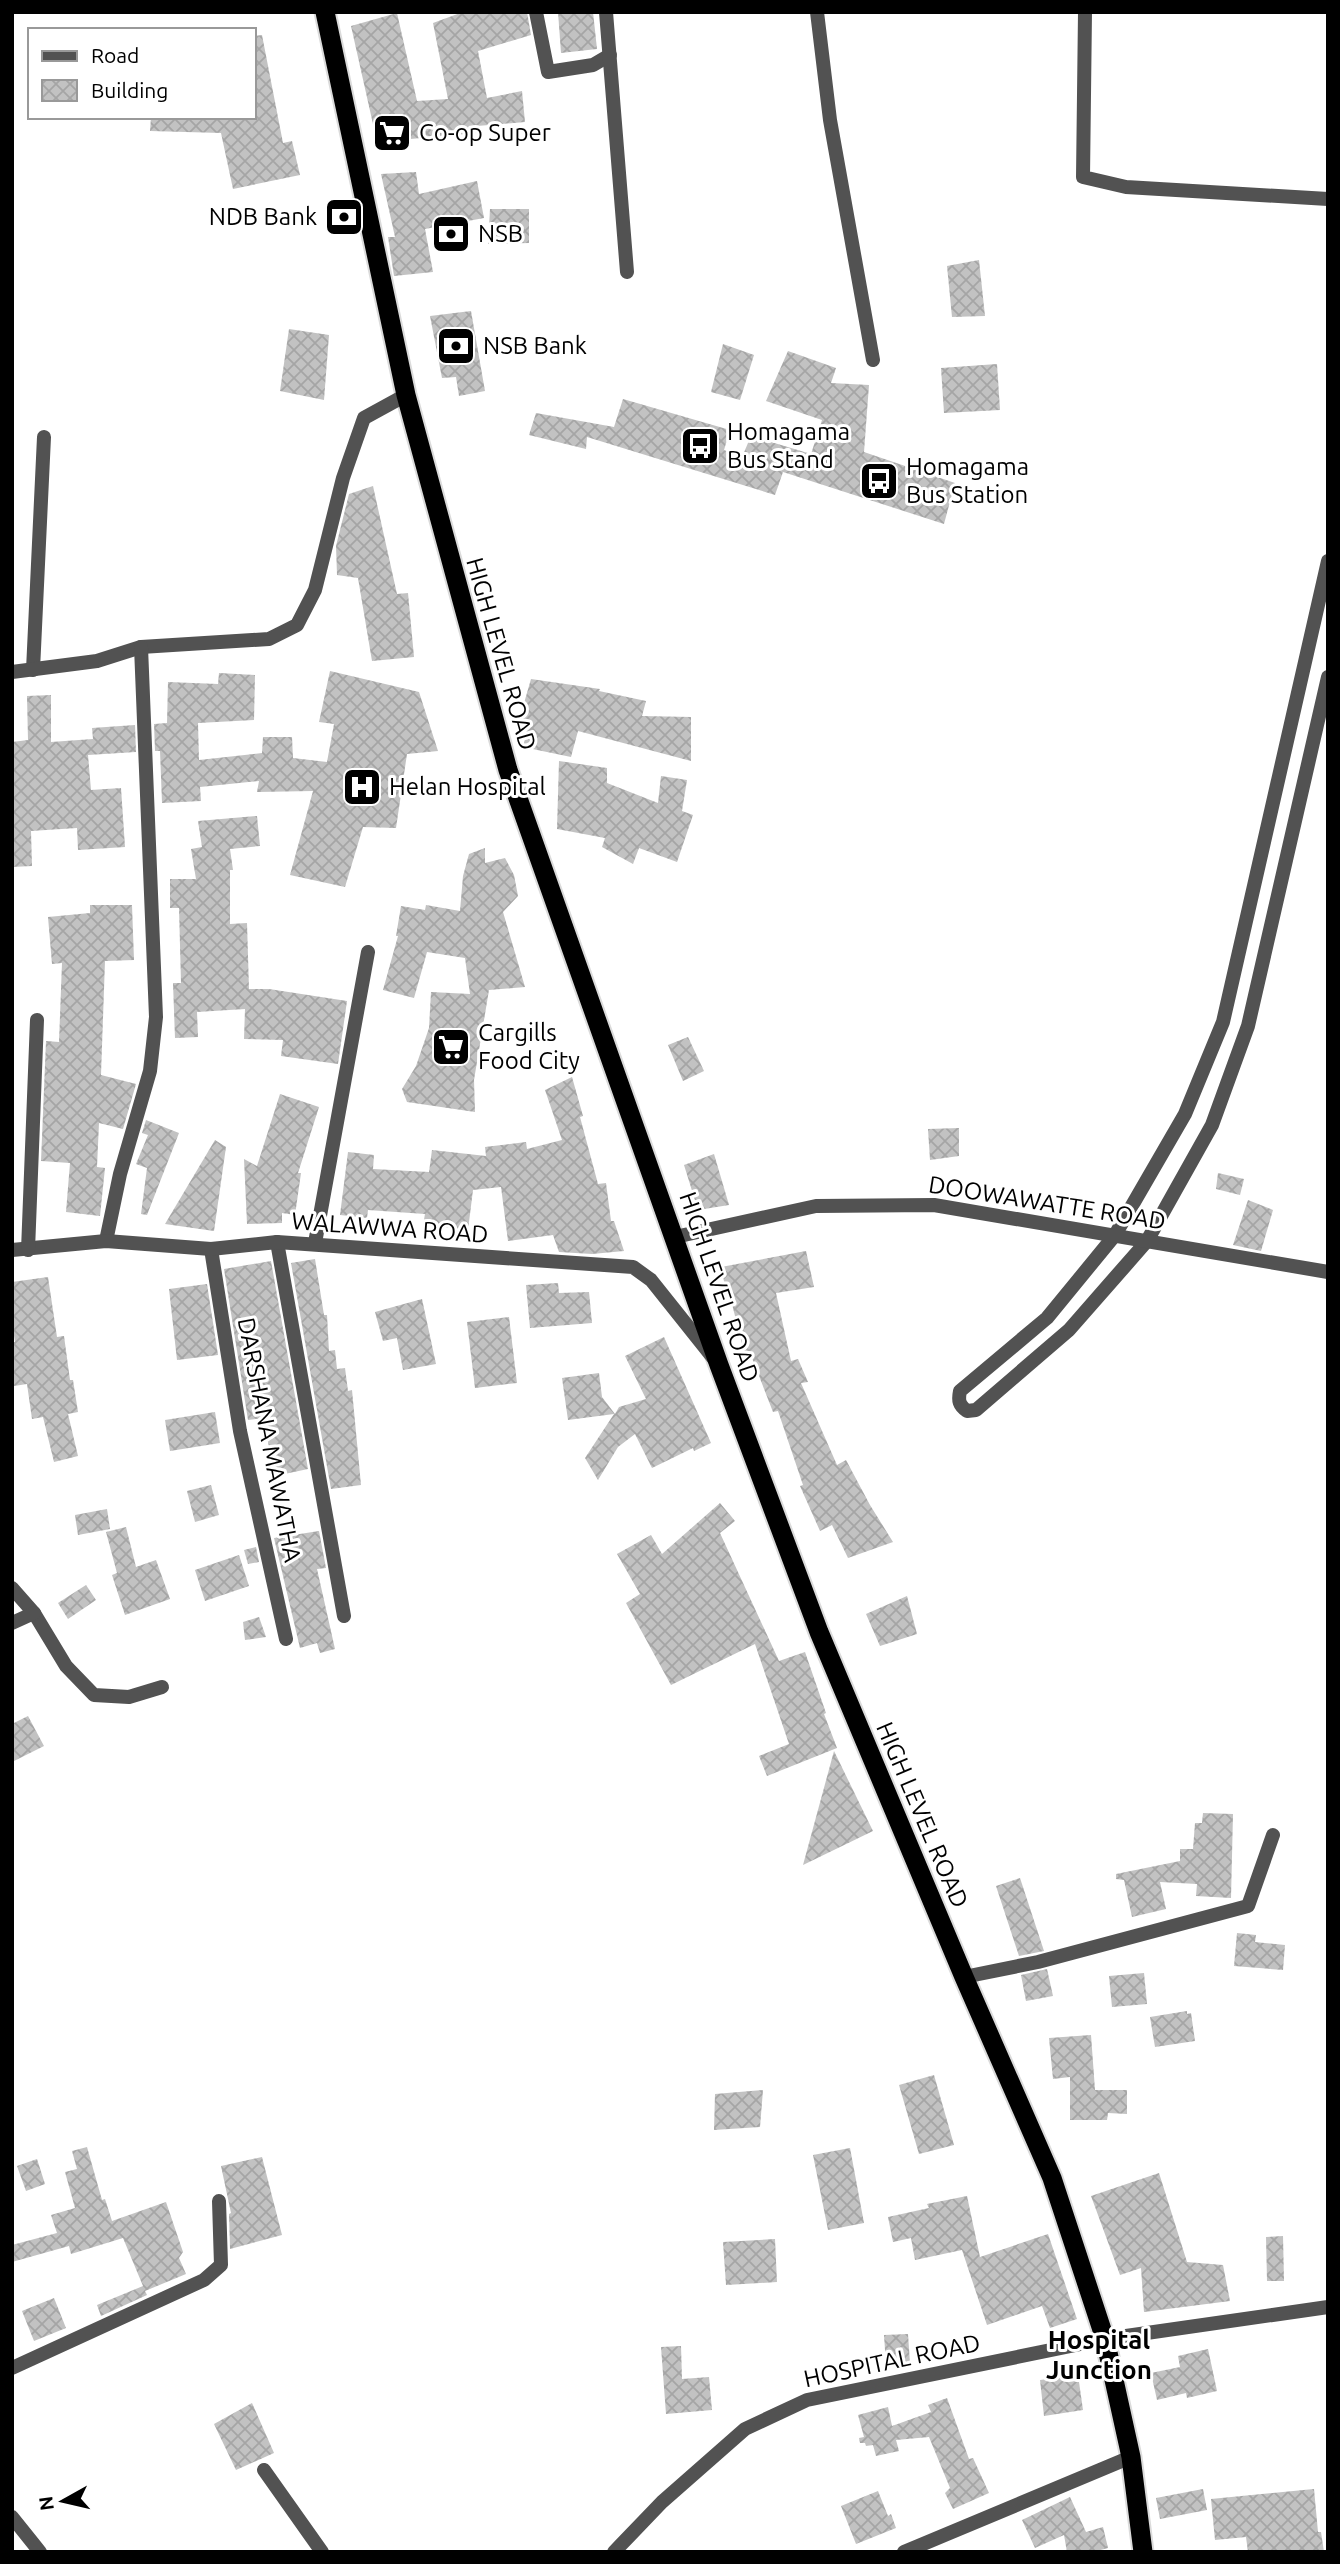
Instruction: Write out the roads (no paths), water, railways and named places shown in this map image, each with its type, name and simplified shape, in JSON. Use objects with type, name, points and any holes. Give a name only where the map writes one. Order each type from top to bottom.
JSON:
[{"type":"highway","name":"HIGH LEVEL ROAD","points":[[325,12],[406,396],[508,770],[719,1365],[819,1632],[1052,2178],[1105,2339],[1131,2458],[1143,2552]]},
{"type":"street","points":[[536,12],[548,72],[593,65],[610,55]]},
{"type":"street","points":[[606,12],[627,272]]},
{"type":"street","points":[[817,12],[830,120],[873,360]]},
{"type":"street","points":[[1085,12],[1083,177],[1126,187],[1328,199]]},
{"type":"street","points":[[12,672],[97,661],[141,648],[269,639],[297,625],[315,590],[343,478],[364,418],[406,396]]},
{"type":"street","points":[[33,670],[44,437]]},
{"type":"street","points":[[1328,561],[1223,1022],[1185,1114],[1115,1235],[1047,1318],[960,1391],[958,1401],[967,1411],[976,1410],[1069,1330],[1147,1241],[1212,1125],[1248,1026],[1328,677]]},
{"type":"street","points":[[106,1241],[120,1174],[150,1070],[156,1017],[141,648]]},
{"type":"street","points":[[315,1243],[368,952]]},
{"type":"street","points":[[28,1250],[37,1020]]},
{"type":"street","name":"DOOWAWATTE ROAD","points":[[675,1237],[816,1206],[934,1205],[1328,1272]]},
{"type":"street","name":"WALAWWA ROAD","points":[[12,1251],[106,1241],[211,1248],[277,1242],[633,1267],[651,1280],[719,1365]]},
{"type":"street","points":[[277,1242],[344,1616]]},
{"type":"street","name":"DARSHANA MAWATHA","points":[[211,1248],[240,1431],[286,1639]]},
{"type":"street","points":[[12,1588],[34,1613],[66,1666],[94,1695],[129,1698],[162,1687]]},
{"type":"street","points":[[12,1623],[34,1613]]},
{"type":"street","points":[[964,1977],[1038,1962],[1248,1906],[1273,1835]]},
{"type":"street","points":[[12,2368],[204,2280],[221,2265],[219,2201]]},
{"type":"street","name":"HOSPITAL ROAD","points":[[614,2552],[662,2502],[745,2428],[807,2400],[1105,2339],[1328,2306]]},
{"type":"street","points":[[904,2552],[1131,2458]]},
{"type":"street","points":[[264,2470],[321,2552]]},
{"type":"street","points":[[12,2517],[40,2552]]},
{"type":"place","name":"Co-op Super","points":[[392,133]]},
{"type":"place","name":"NDB Bank","points":[[344,217]]},
{"type":"place","name":"NSB","points":[[451,234]]},
{"type":"place","name":"NSB Bank","points":[[456,346]]},
{"type":"place","name":"Homagama Bus Stand","points":[[700,446]]},
{"type":"place","name":"Homagama Bus Station","points":[[879,481]]},
{"type":"place","name":"Helan Hospital","points":[[362,787]]},
{"type":"place","name":"Cargills Food City","points":[[451,1047]]},
{"type":"district","name":"Hospital Junction","points":[[1099,2355]]}]
